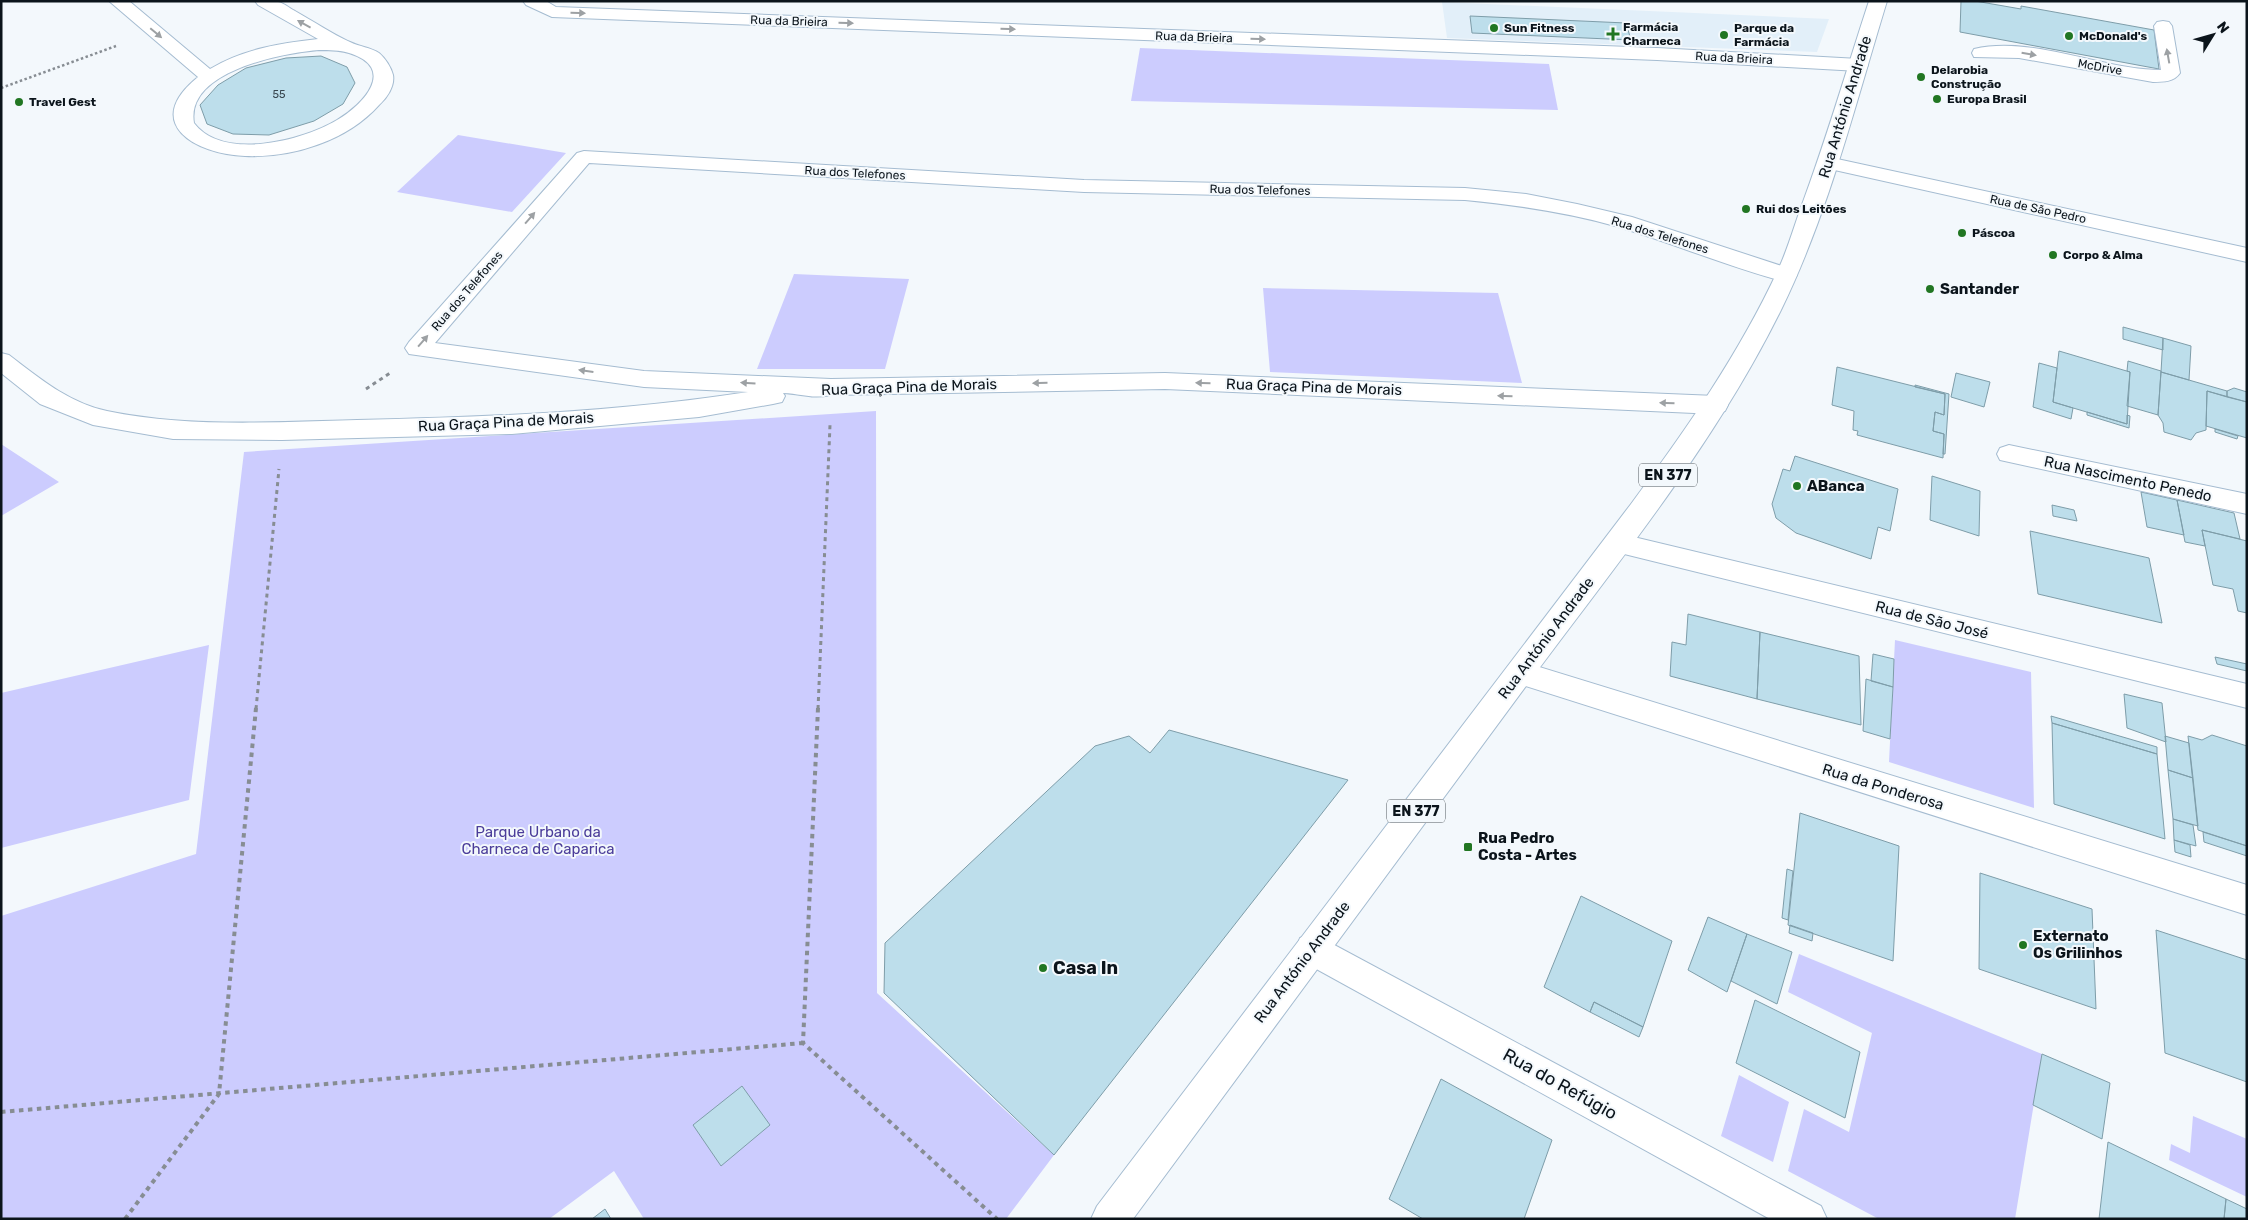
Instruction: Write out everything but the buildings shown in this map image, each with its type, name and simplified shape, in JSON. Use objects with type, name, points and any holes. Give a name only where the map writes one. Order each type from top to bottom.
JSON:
[{"type":"street","points":[[118,1],[208,77]]},
{"type":"street","points":[[264,1],[344,46],[366,53],[380,64],[385,78],[379,94],[364,111],[341,126],[311,138],[278,147],[236,149],[217,146],[196,138],[184,125],[182,110],[191,93],[208,77],[233,63],[290,46],[319,44],[344,46]]},
{"type":"street","name":"Rua da Brieira","points":[[532,1],[552,12],[1618,53],[1858,65]]},
{"type":"street","name":"Rua António Andrade","points":[[1110,1219],[1520,674],[1674,466],[1716,405],[1764,322],[1786,275],[1828,163],[1878,1]]},
{"type":"street","name":"McDrive","points":[[1981,53],[2019,52],[2153,76],[2164,76],[2172,73],[2163,26]]},
{"type":"street","name":"Rua dos Telefones","points":[[831,387],[644,378],[417,348],[584,157],[1084,186],[1465,194],[1526,200],[1624,222],[1786,275]]},
{"type":"street","name":"Rua de São Pedro","points":[[1828,163],[2247,256]]},
{"type":"street","name":"Rua Graça Pina de Morais","points":[[1,362],[49,398],[102,419],[172,430],[282,431],[512,425],[699,408],[831,387],[1164,381],[1716,405]]},
{"type":"street","name":"Rua Nascimento Penedo","points":[[2009,454],[2247,504]]},
{"type":"street","name":"Rua de São José","points":[[1617,543],[2247,696]]},
{"type":"street","name":"Rua da Ponderosa","points":[[1520,674],[2247,900]]},
{"type":"street","name":"Rua do Refúgio","points":[[1312,949],[1808,1219]]},
{"type":"path","points":[[1,88],[155,32]]},
{"type":"path","points":[[803,1043],[831,387]]},
{"type":"path","points":[[125,1219],[219,1094],[282,431]]},
{"type":"path","points":[[1,1112],[803,1043],[997,1219]]},
{"type":"shaded area","points":[[1442,2],[1829,19],[1817,52],[1447,38]]},
{"type":"green space","points":[[1140,48],[1549,64],[1558,110],[1131,101]]},
{"type":"green space","points":[[458,135],[566,153],[512,212],[397,192]]},
{"type":"green space","points":[[794,274],[909,279],[885,369],[757,369]]},
{"type":"green space","points":[[1263,288],[1498,293],[1522,383],[1270,372]]},
{"type":"green space","name":"Parque Urbano da Charneca de Caparica","points":[[876,411],[877,993],[1054,1155],[1006,1219],[644,1219],[614,1171],[549,1219],[1,1219],[1,916],[196,854],[244,452]]},
{"type":"green space","points":[[1,444],[59,482],[1,516]]},
{"type":"green space","points":[[1895,640],[2031,672],[2034,808],[1889,762]]},
{"type":"green space","points":[[209,645],[189,800],[1,848],[1,693]]},
{"type":"green space","points":[[1799,954],[2042,1054],[2015,1219],[1879,1219],[1788,1171],[1804,1109],[1849,1132],[1872,1033],[1788,992]]},
{"type":"green space","points":[[1739,1075],[1789,1102],[1773,1162],[1721,1136]]},
{"type":"green space","points":[[2193,1116],[2247,1139],[2247,1197],[2169,1160],[2171,1144],[2190,1153]]},
{"type":"place","name":"Sun Fitness","points":[[1494,28]]},
{"type":"place","name":"Farmácia Charneca","points":[[1613,34]]},
{"type":"place","name":"Parque da Farmácia","points":[[1724,35]]},
{"type":"place","name":"McDonald's","points":[[2069,36]]},
{"type":"place","name":"Delarobia Construção","points":[[1921,77]]},
{"type":"place","name":"Europa Brasil","points":[[1937,99]]},
{"type":"place","name":"Travel Gest","points":[[19,102]]},
{"type":"place","name":"Rui dos Leitões","points":[[1746,209]]},
{"type":"place","name":"Páscoa","points":[[1962,233]]},
{"type":"place","name":"Corpo & Alma","points":[[2053,255]]},
{"type":"place","name":"Santander","points":[[1930,289]]},
{"type":"place","name":"ABanca","points":[[1797,486]]},
{"type":"place","name":"Rua Pedro Costa - Artes","points":[[1468,847]]},
{"type":"place","name":"Externato Os Grilinhos","points":[[2023,945]]},
{"type":"place","name":"Casa In","points":[[1043,968]]}]
